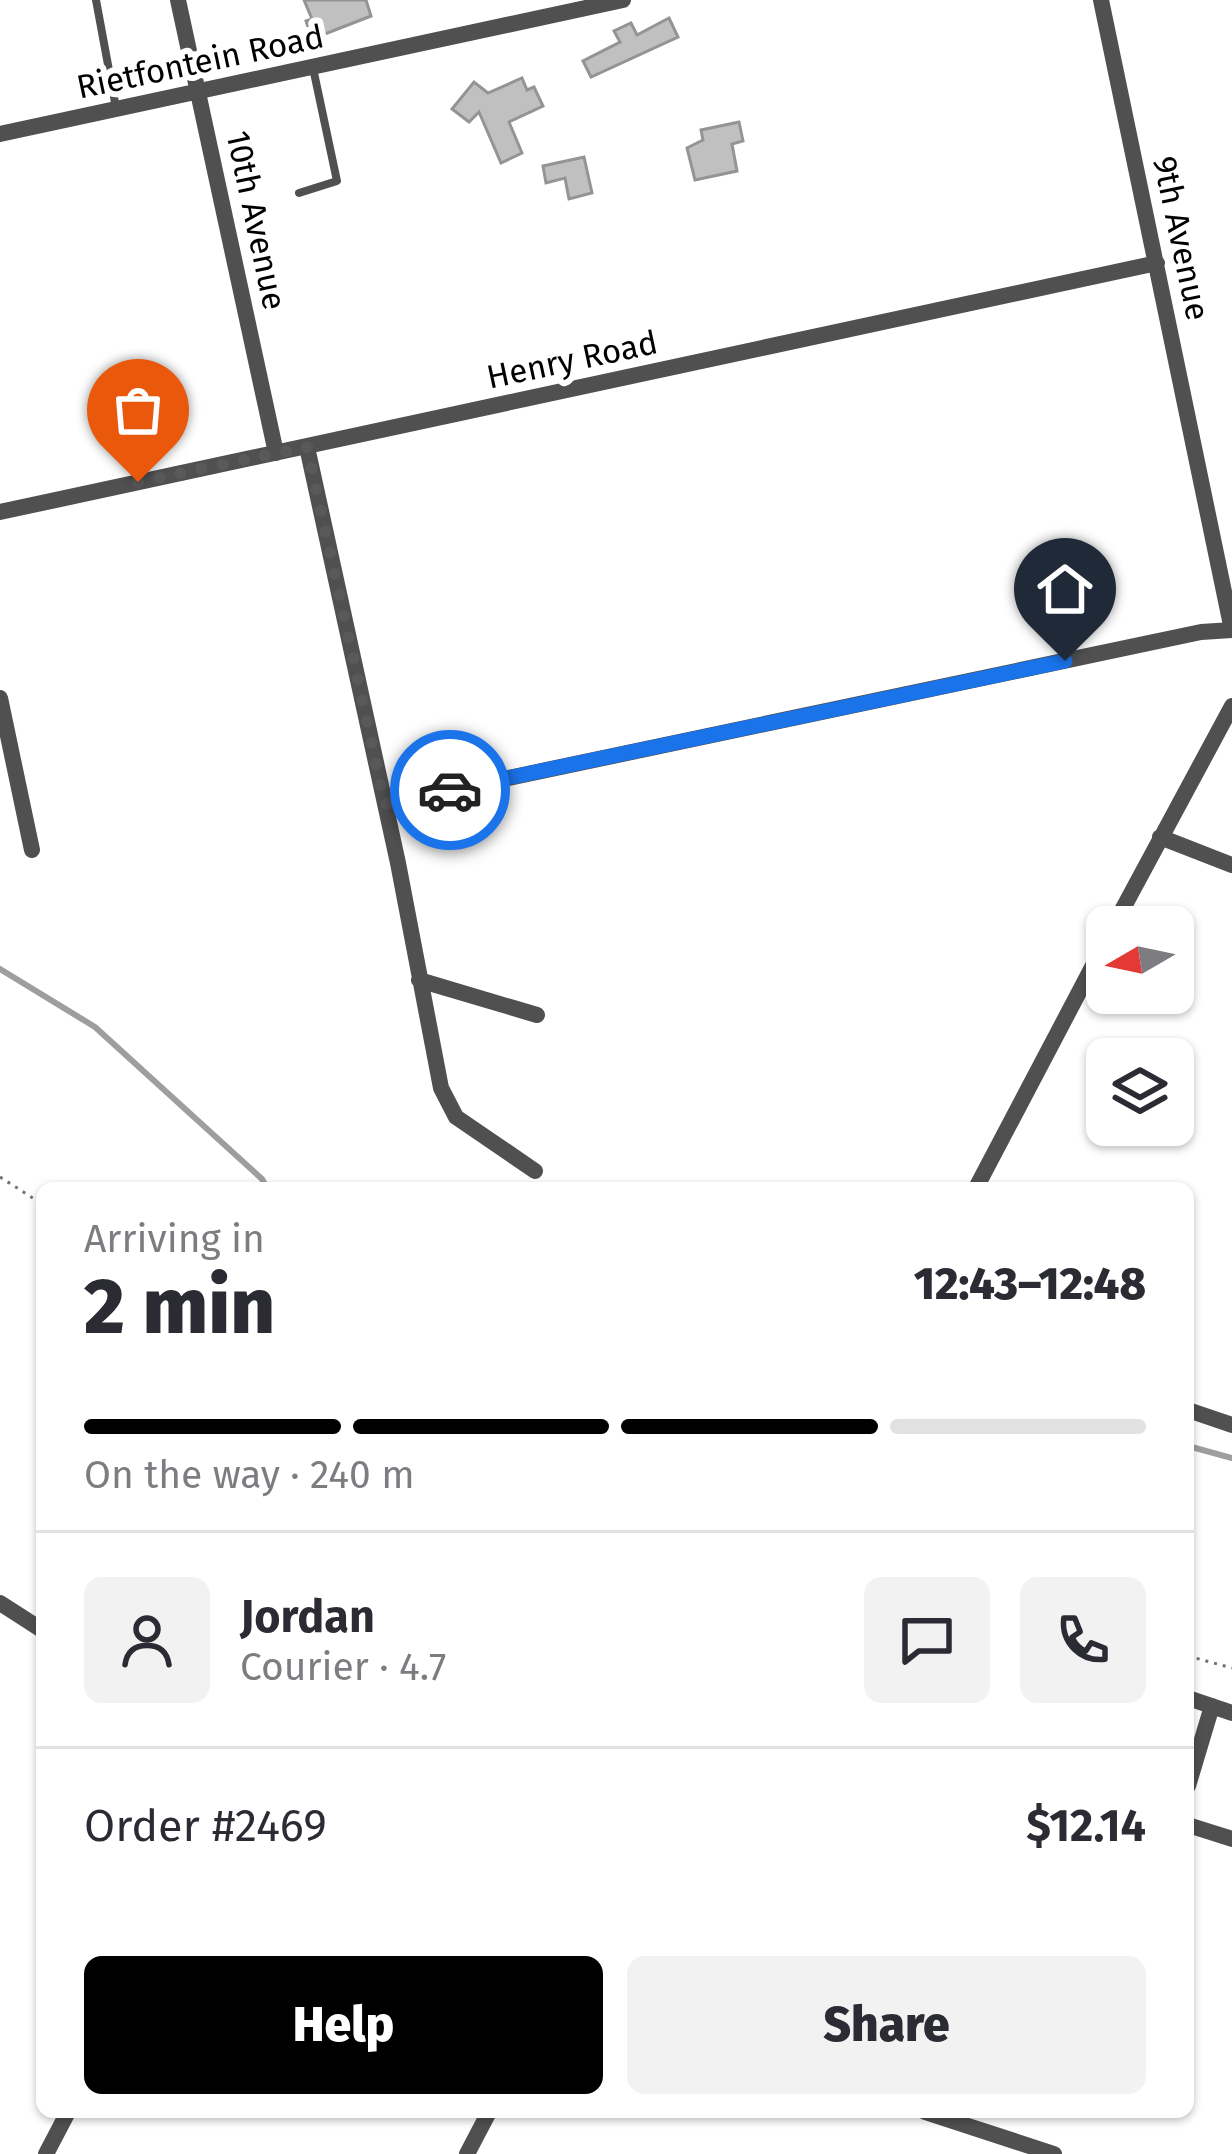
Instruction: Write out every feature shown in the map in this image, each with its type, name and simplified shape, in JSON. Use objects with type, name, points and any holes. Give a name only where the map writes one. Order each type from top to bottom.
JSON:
[{"type":"street","name":"10th Avenue","points":[[178,0],[276,453]]},
{"type":"street","name":"Rietfontein Road","points":[[0,134],[623,0]]},
{"type":"street","name":"9th Avenue","points":[[1101,0],[1232,630]]},
{"type":"street","name":"Henry Road","points":[[0,512],[1157,263]]},
{"type":"street","points":[[307,447],[446,1105],[472,1130],[535,1171]]},
{"type":"street","points":[[385,804],[1201,632],[1232,630]]},
{"type":"street","points":[[0,698],[32,850]]},
{"type":"street","points":[[1124,906],[1232,706]]},
{"type":"street","points":[[1160,837],[1232,865]]},
{"type":"street","points":[[979,1182],[1086,979]]},
{"type":"street","points":[[419,980],[537,1016]]},
{"type":"street","points":[[1194,1412],[1232,1425]]},
{"type":"street","points":[[0,1603],[36,1626]]},
{"type":"street","points":[[1194,1700],[1232,1713]]},
{"type":"street","points":[[1194,1766],[1212,1706]]},
{"type":"street","points":[[1194,1827],[1232,1839]]},
{"type":"street","points":[[46,2154],[65,2118]]},
{"type":"street","points":[[467,2154],[486,2118]]},
{"type":"street","points":[[943,2118],[1054,2154]]},
{"type":"lane","points":[[96,0],[116,110]]},
{"type":"lane","points":[[299,193],[337,181],[312,67]]},
{"type":"path","points":[[0,1177],[36,1200]]},
{"type":"path","points":[[1194,1658],[1232,1669]]},
{"type":"building","points":[[304,0],[366,0],[371,16],[312,39],[306,21],[312,19]]},
{"type":"building","points":[[669,18],[678,37],[591,77],[583,61],[620,42],[614,31],[631,23],[637,35]]},
{"type":"building","points":[[522,78],[527,90],[534,87],[543,106],[509,122],[522,153],[501,163],[479,112],[469,122],[452,109],[474,82],[488,93]]},
{"type":"building","points":[[739,122],[743,141],[732,144],[737,171],[695,180],[687,148],[703,140],[701,130]]},
{"type":"building","points":[[584,157],[592,193],[569,199],[565,178],[546,183],[543,166]]},
{"type":"waterway","points":[[0,969],[95,1027],[264,1182]]},
{"type":"waterway","points":[[1194,1448],[1232,1458]]},
{"type":"way so far","points":[[138,482],[307,447],[385,804],[450,790]]},
{"type":"route","points":[[450,790],[1065,661]]}]
